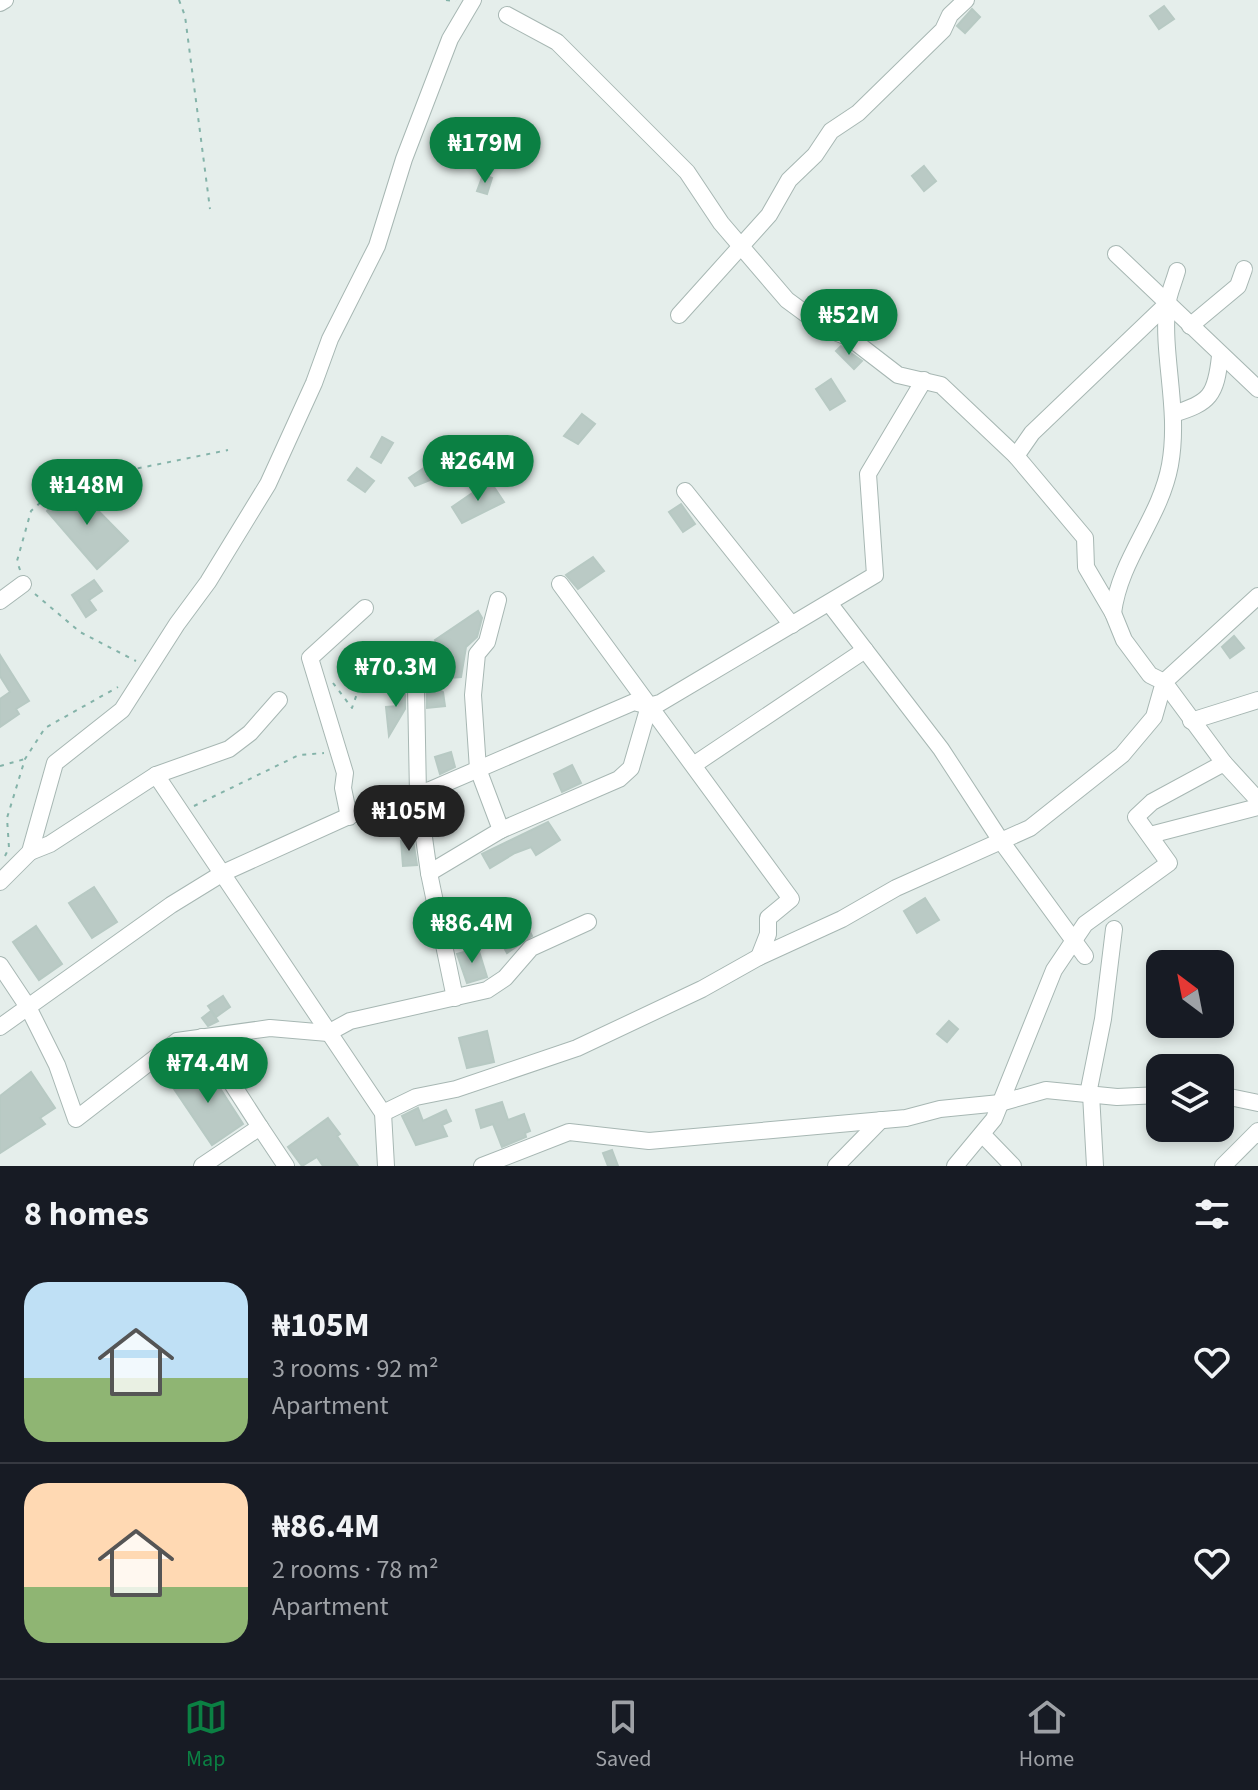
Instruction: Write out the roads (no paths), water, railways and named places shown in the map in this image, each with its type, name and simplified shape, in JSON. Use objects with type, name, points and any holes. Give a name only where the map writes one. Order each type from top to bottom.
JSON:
[{"type":"street","points":[[30,852],[55,763],[122,710],[268,484],[314,383],[330,339],[377,246],[404,159],[445,52],[473,0]]},
{"type":"street","points":[[679,315],[769,215],[789,180],[815,155],[831,131],[858,113],[943,30],[950,15],[966,0]]},
{"type":"street","points":[[507,15],[557,42],[687,172],[739,247],[787,300],[812,319],[850,338],[898,375],[941,385],[1016,456],[1085,538],[1086,567],[1113,613],[1124,640],[1150,675],[1164,682],[1224,763],[1255,790]]},
{"type":"street","points":[[1116,254],[1258,389]]},
{"type":"street","points":[[1190,326],[1238,286],[1244,269]]},
{"type":"street","points":[[1113,613],[1116,587],[1165,487],[1173,414],[1167,304],[1177,271]]},
{"type":"street","points":[[1016,456],[1032,433],[1167,304]]},
{"type":"street","points":[[1173,414],[1202,405],[1217,384],[1220,356]]},
{"type":"street","points":[[429,873],[501,830],[619,779],[631,768],[649,706],[875,575],[868,474],[924,380]]},
{"type":"street","points":[[685,491],[792,625]]},
{"type":"street","points":[[0,601],[23,584]]},
{"type":"street","points":[[560,584],[695,764],[791,899],[768,918],[768,934],[759,957]]},
{"type":"street","points":[[383,1113],[416,1097],[456,1089],[577,1048],[1030,828],[1122,755],[1154,717],[1164,682],[1258,596]]},
{"type":"street","points":[[498,600],[487,642],[477,654],[473,695],[478,769],[501,830]]},
{"type":"street","points":[[829,603],[941,749],[1001,841],[1085,956]]},
{"type":"street","points":[[349,817],[343,788],[345,773],[310,658],[365,608]]},
{"type":"street","points":[[695,764],[865,650]]},
{"type":"street","points":[[416,687],[418,795],[429,873],[455,998]]},
{"type":"street","points":[[0,882],[30,852],[50,844],[156,775],[229,749],[250,733],[279,700]]},
{"type":"street","points":[[1191,721],[1258,700]]},
{"type":"street","points":[[0,1027],[171,905],[223,873],[349,817],[418,795],[634,702],[649,706]]},
{"type":"street","points":[[955,1166],[983,1135],[1000,1103],[1054,970],[1085,924],[1169,863],[1136,817],[1152,802],[1224,763]]},
{"type":"street","points":[[156,775],[383,1113],[386,1166]]},
{"type":"street","points":[[1150,835],[1258,807]]},
{"type":"street","points":[[0,965],[28,1007],[57,1065],[76,1119],[177,1041],[270,1028],[328,1033],[350,1021],[487,990],[505,978],[531,948],[588,922]]},
{"type":"street","points":[[1095,1166],[1089,1094],[1103,1019],[1114,929]]},
{"type":"street","points":[[202,1037],[286,1166]]},
{"type":"street","points":[[482,1166],[569,1132],[649,1141],[881,1120],[1000,1103],[1046,1090],[1146,1095]]},
{"type":"street","points":[[1234,1098],[1258,1103]]},
{"type":"street","points":[[836,1166],[881,1120]]},
{"type":"street","points":[[202,1166],[260,1127]]},
{"type":"street","points":[[1223,1166],[1258,1131]]},
{"type":"street","points":[[983,1135],[1013,1166]]}]
